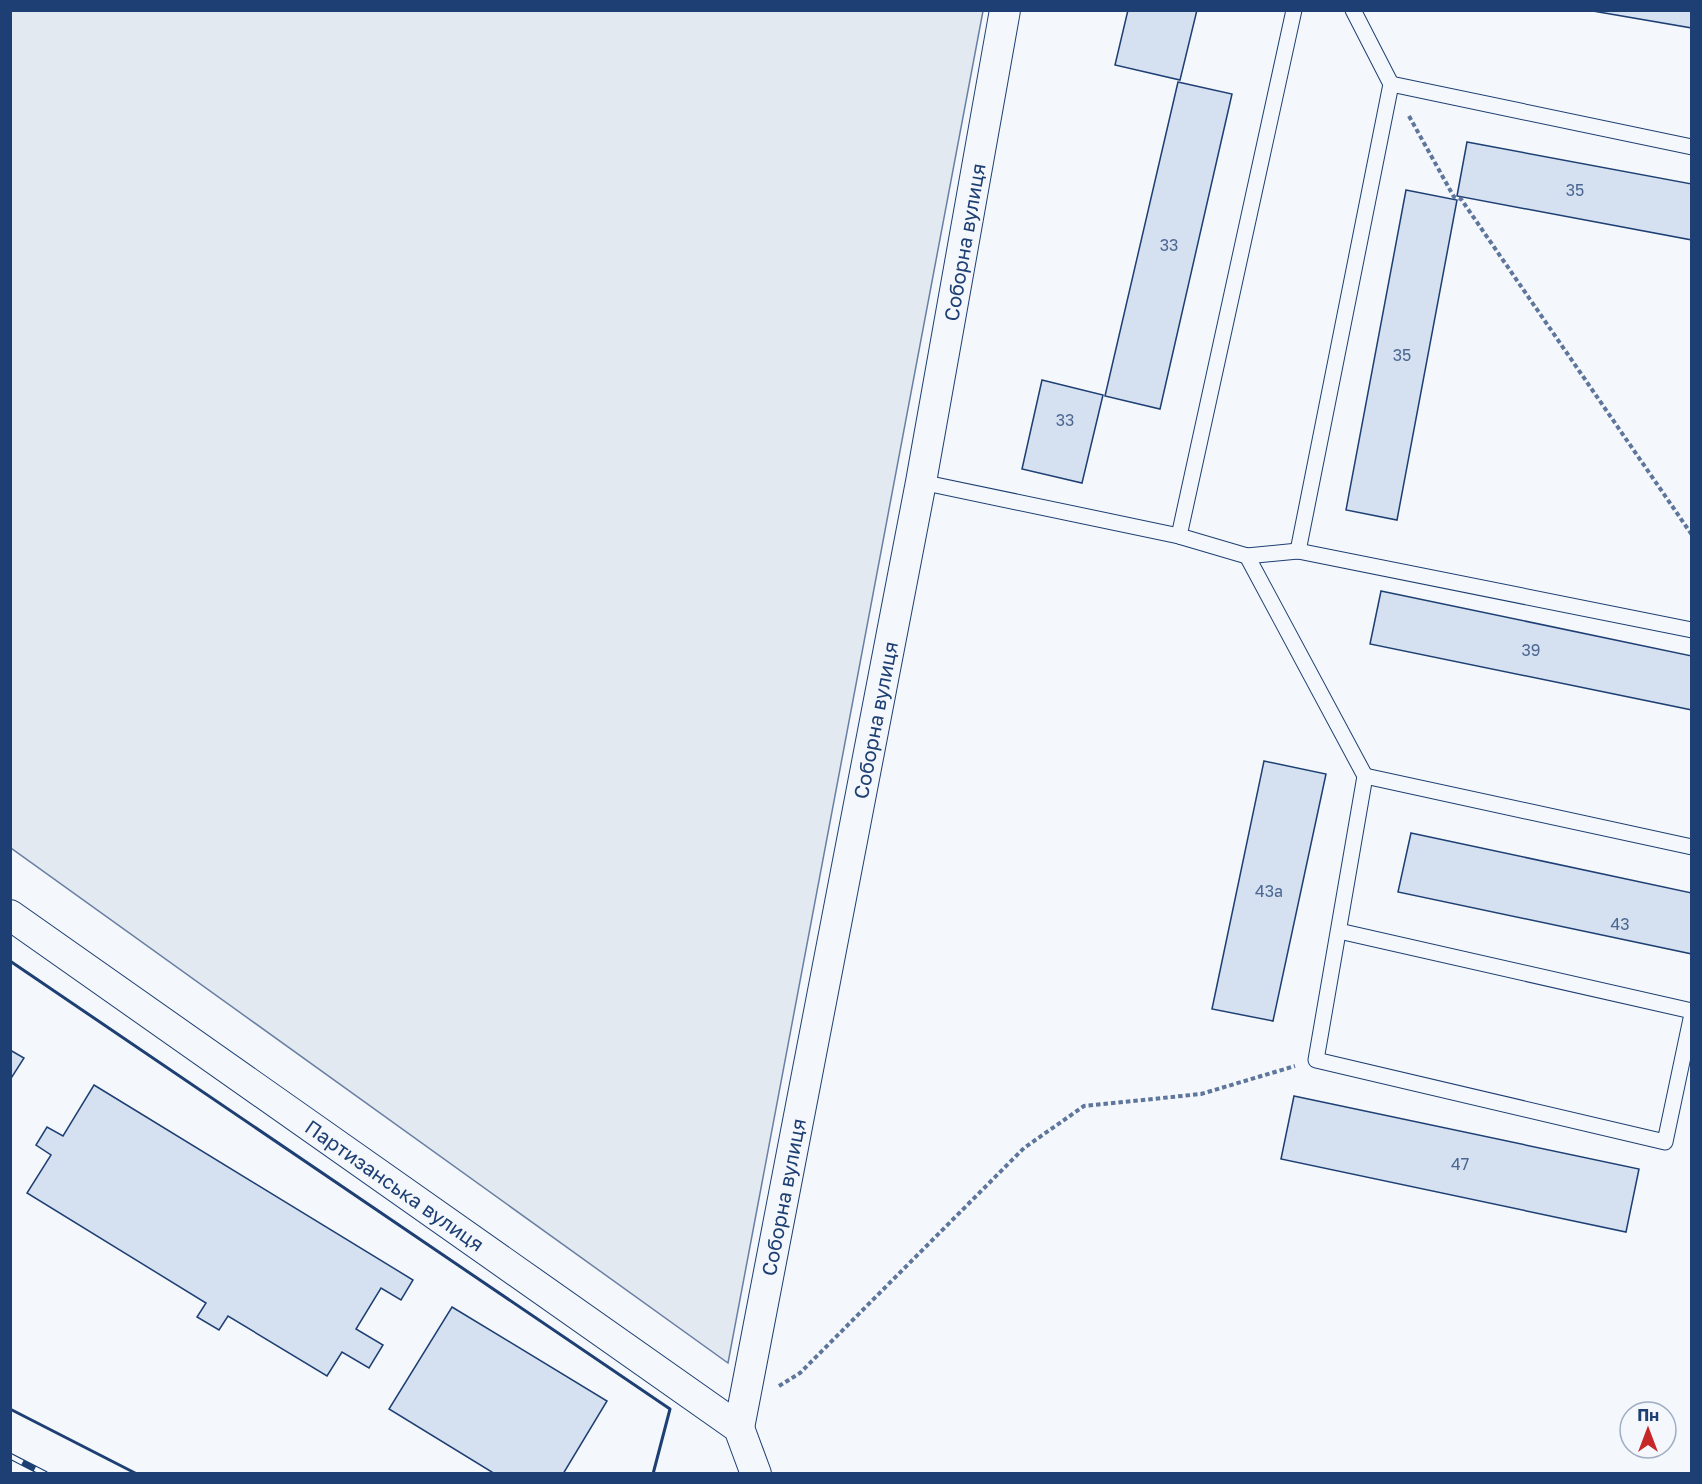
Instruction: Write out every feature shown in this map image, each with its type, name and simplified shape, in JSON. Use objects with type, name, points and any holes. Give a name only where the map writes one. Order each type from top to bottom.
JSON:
[{"type":"street","name":"Соборна вулиця","points":[[741,1417],[921,482],[1005,10]]},
{"type":"street","name":"Партизанська вулиця","points":[[10,915],[741,1417]]},
{"type":"street","points":[[741,1417],[756,1473]]},
{"type":"lane","points":[[1179,537],[1294,10]]},
{"type":"lane","points":[[1298,551],[1391,84],[1353,10]]},
{"type":"lane","points":[[1391,84],[1692,147]]},
{"type":"lane","points":[[921,482],[1179,537],[1247,556],[1298,551],[1692,630]]},
{"type":"lane","points":[[1247,556],[1365,776],[1316,1060],[1665,1142],[1692,1012],[1339,931]]},
{"type":"lane","points":[[1365,776],[1692,847]]},
{"type":"path","points":[[1391,84],[1454,197],[1461,199],[1692,535]]},
{"type":"path","points":[[741,1417],[800,1373],[1024,1148],[1084,1106],[1201,1094],[1316,1060]]},
{"type":"shaded area","points":[[11,10],[983,11],[728,1363],[11,848]]},
{"type":"building","points":[[1128,10],[1197,10],[1180,80],[1115,65]]},
{"type":"building","points":[[1587,10],[1692,10],[1692,28]]},
{"type":"building","points":[[1178,82],[1232,94],[1160,409],[1105,396]]},
{"type":"building","points":[[1467,142],[1692,184],[1692,240],[1457,196]]},
{"type":"building","points":[[1406,190],[1457,200],[1397,520],[1346,510]]},
{"type":"building","points":[[1042,380],[1103,395],[1082,483],[1022,469]]},
{"type":"building","points":[[1381,591],[1692,656],[1692,710],[1370,644]]},
{"type":"building","points":[[1264,761],[1326,774],[1273,1021],[1212,1009]]},
{"type":"building","points":[[1411,833],[1692,893],[1692,954],[1398,892]]},
{"type":"building","points":[[10,1050],[24,1058],[10,1080]]},
{"type":"building","points":[[94,1085],[413,1280],[401,1300],[381,1288],[356,1329],[383,1345],[369,1368],[342,1352],[327,1376],[228,1316],[219,1330],[197,1317],[206,1303],[27,1193],[51,1155],[36,1145],[47,1127],[63,1136]]},
{"type":"building","points":[[1294,1096],[1639,1169],[1626,1232],[1281,1159]]},
{"type":"building","points":[[452,1307],[607,1401],[563,1474],[495,1474],[389,1409]]},
{"type":"railway","points":[[10,1456],[45,1474]]},
{"type":"wall","points":[[10,961],[670,1409],[653,1474]]},
{"type":"wall","points":[[10,1409],[137,1474]]}]
